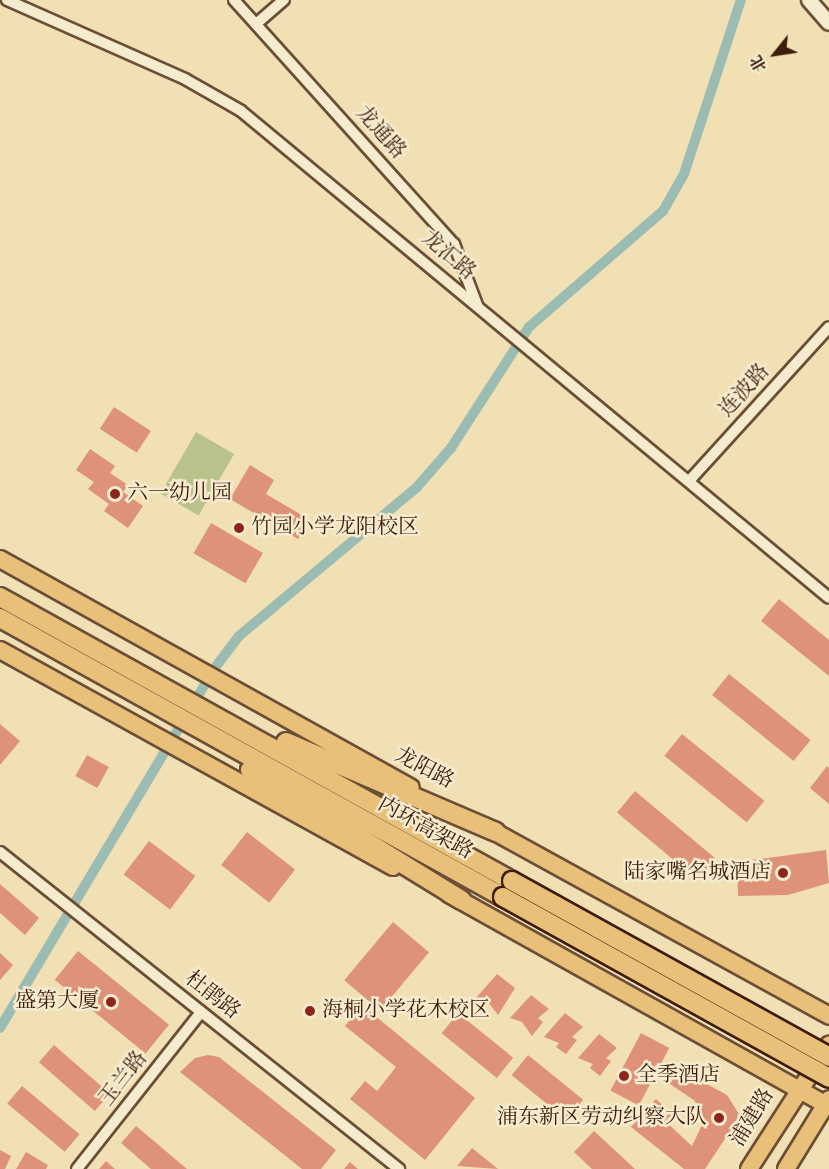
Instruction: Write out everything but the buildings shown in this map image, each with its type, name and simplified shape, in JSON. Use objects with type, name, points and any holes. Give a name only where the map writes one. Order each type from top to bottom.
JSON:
[{"type":"highway","name":"内环高架路","points":[[0,597],[218,711],[512,881],[829,1057]]},
{"type":"highway","name":"内环高架路","points":[[0,618],[131,691],[204,736],[503,897],[829,1078]]},
{"type":"highway","points":[[218,711],[309,754],[496,832]]},
{"type":"highway","points":[[204,736],[461,900]]},
{"type":"main road","name":"龙阳路","points":[[0,559],[829,1016]]},
{"type":"main road","points":[[0,650],[192,757],[461,900],[796,1090],[828,1103],[786,1169]]},
{"type":"main road","name":"浦建路","points":[[749,1169],[796,1090],[829,1045]]},
{"type":"street","name":"龙汇路","points":[[6,0],[185,79],[241,111],[829,598]]},
{"type":"street","name":"龙通路","points":[[234,0],[454,244],[477,305]]},
{"type":"street","points":[[256,24],[284,0]]},
{"type":"street","points":[[809,0],[829,23]]},
{"type":"street","name":"连波路","points":[[689,481],[829,327]]},
{"type":"street","name":"杜鹃路","points":[[0,852],[399,1169]]},
{"type":"street","name":"玉兰路","points":[[77,1169],[201,1012]]},
{"type":"green space","points":[[196,432],[234,454],[199,515],[160,493]]},
{"type":"waterway","points":[[0,1028],[214,669],[239,636],[417,487],[451,448],[529,327],[663,211],[684,174],[741,0]]},
{"type":"place","name":"六一幼儿园","points":[[115,494]]},
{"type":"place","name":"竹园小学龙阳校区","points":[[239,528]]},
{"type":"place","name":"陆家嘴名城酒店","points":[[783,873]]},
{"type":"place","name":"盛第大厦","points":[[111,1002]]},
{"type":"place","name":"海桐小学花木校区","points":[[310,1011]]},
{"type":"place","name":"全季酒店","points":[[624,1076]]},
{"type":"place","name":"浦东新区劳动纠察大队","points":[[719,1118]]}]
